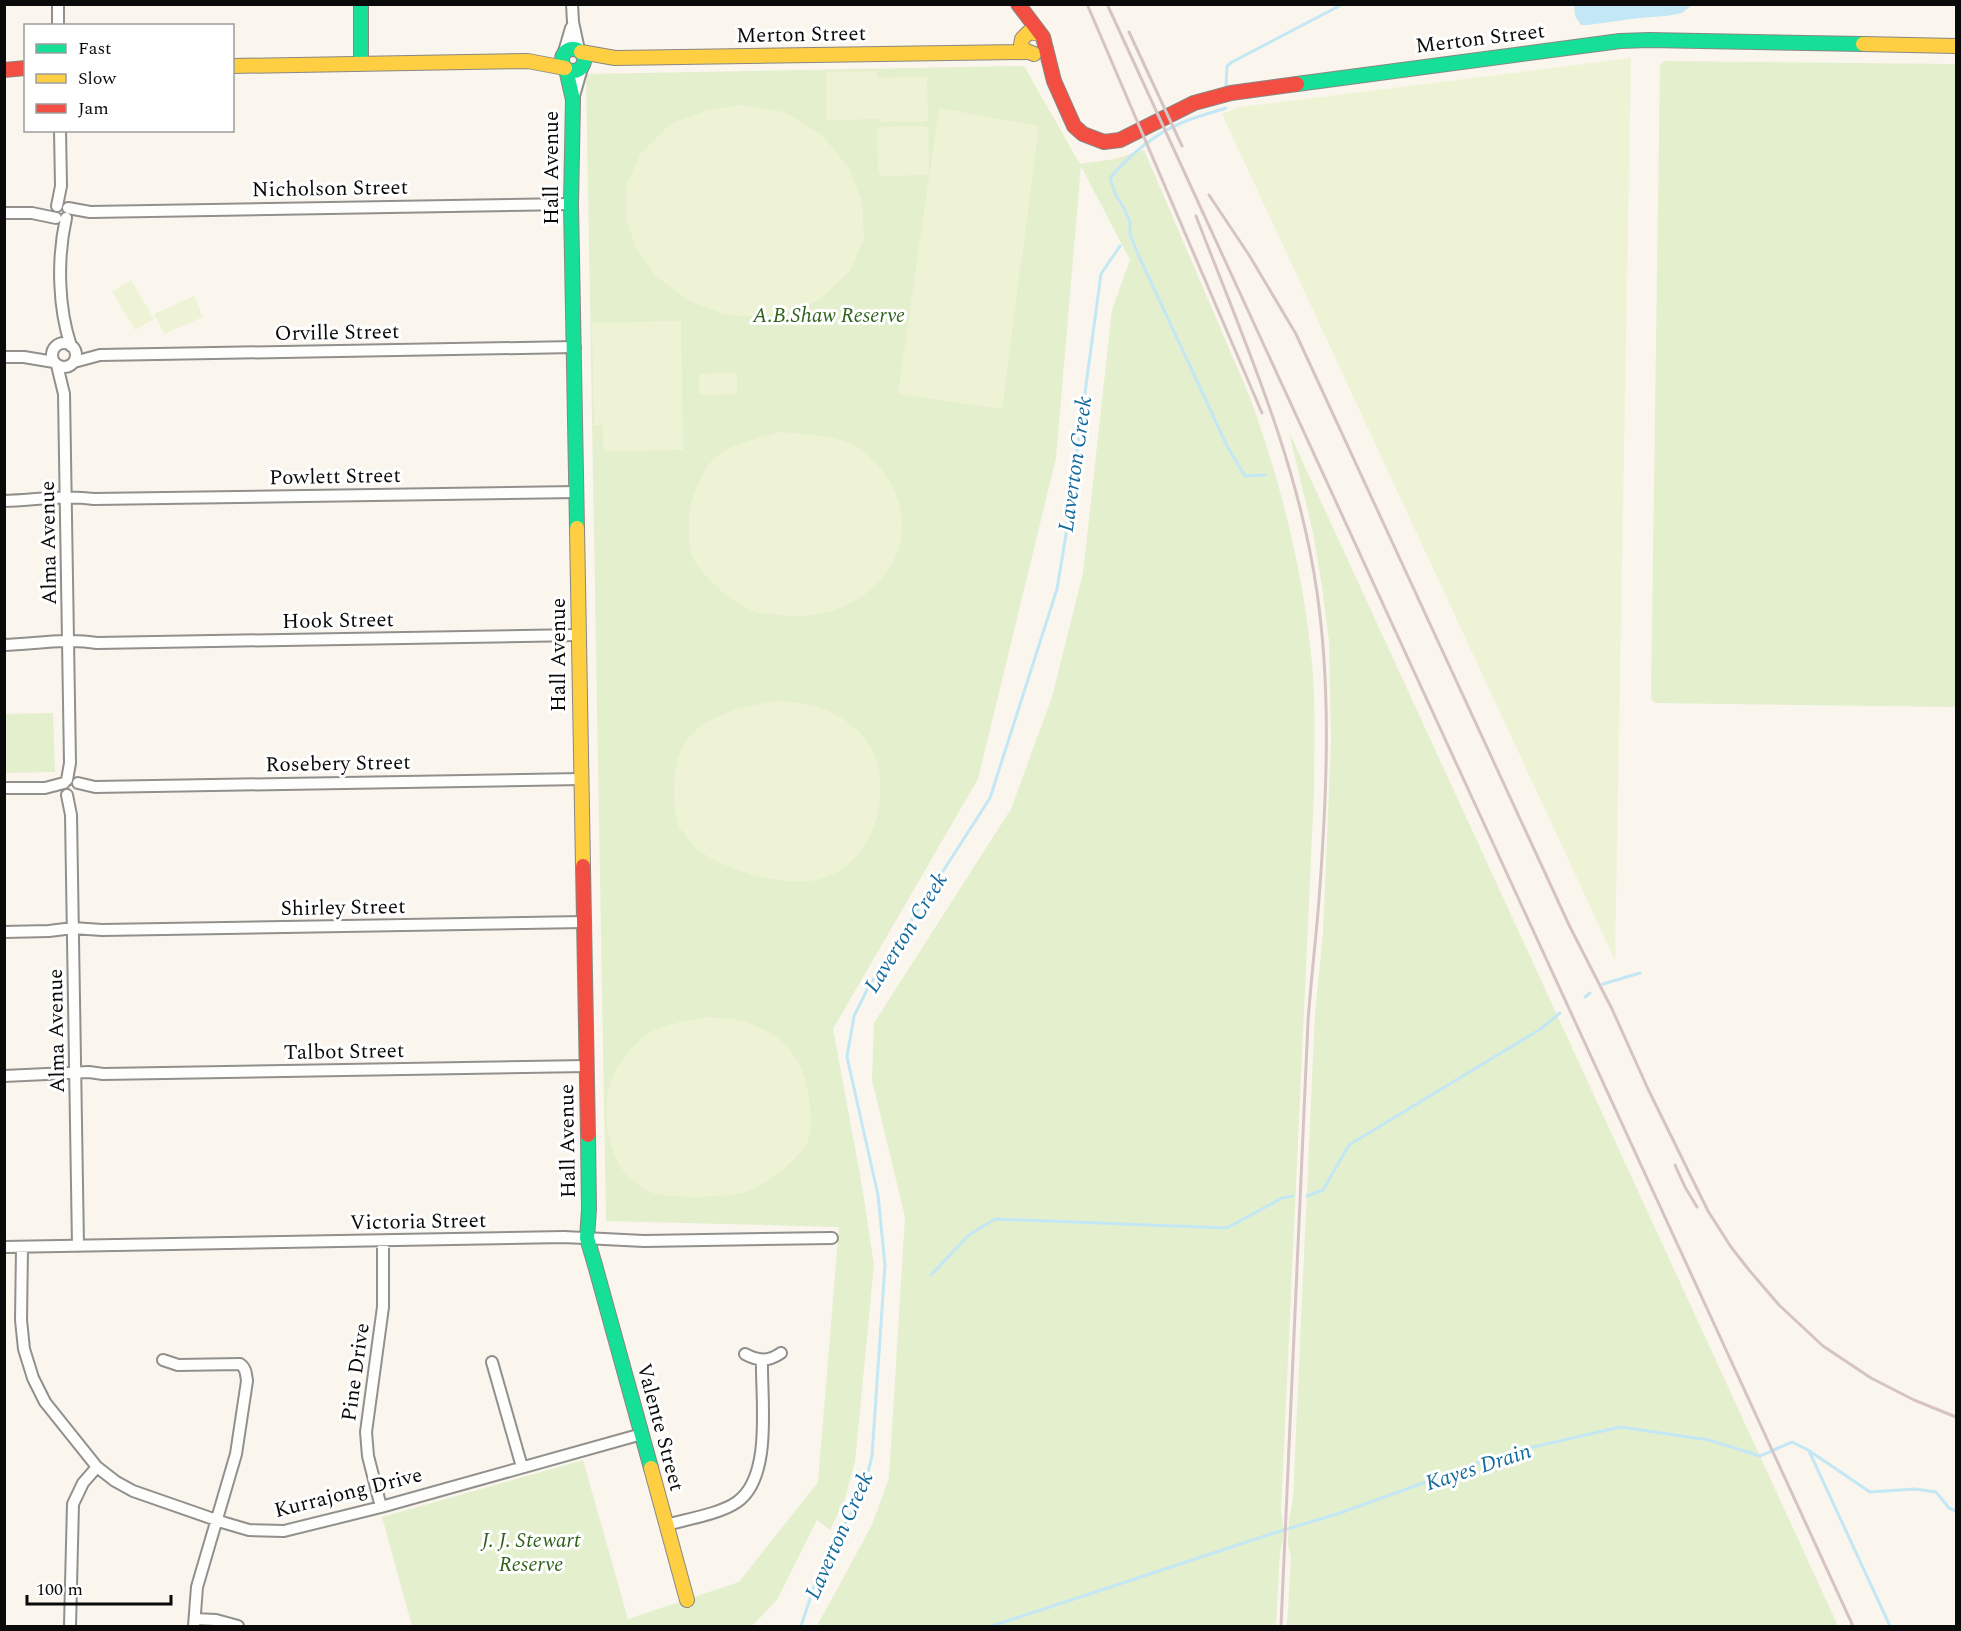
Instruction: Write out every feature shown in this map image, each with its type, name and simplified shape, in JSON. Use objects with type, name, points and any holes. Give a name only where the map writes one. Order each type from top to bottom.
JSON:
[{"type":"street","points":[[58,4],[58,24]]},
{"type":"street","points":[[360,4],[361,63]]},
{"type":"street","points":[[234,66],[528,61],[576,71],[582,67],[585,60],[580,51],[573,22],[572,4]]},
{"type":"street","points":[[1017,4],[1023,37],[1022,48],[1027,53],[1038,53],[1042,39]]},
{"type":"street","points":[[1017,4],[1042,39]]},
{"type":"street","points":[[565,68],[562,59],[573,22]]},
{"type":"street","points":[[1023,37],[1029,32],[1042,39]]},
{"type":"street","name":"Merton Street","points":[[989,52],[1023,37]]},
{"type":"street","name":"Merton Street","points":[[1042,39],[1054,81],[1074,126],[1083,134],[1104,142],[1120,140],[1194,103],[1231,93],[1620,41],[1956,46]]},
{"type":"street","points":[[528,61],[564,53],[573,48],[580,51]]},
{"type":"street","name":"Merton Street","points":[[580,51],[615,58],[1027,53],[1054,81]]},
{"type":"street","name":"Merton Street","points":[[582,67],[615,58]]},
{"type":"street","name":"Hall Avenue","points":[[582,67],[573,100],[571,204],[590,1237]]},
{"type":"street","name":"Hall Avenue","points":[[565,68],[573,100]]},
{"type":"street","points":[[4,70],[24,69]]},
{"type":"street","points":[[4,357],[24,357],[56,363],[64,367],[73,363],[76,356],[63,314],[60,261],[62,239],[60,132]]},
{"type":"street","name":"Nicholson Street","points":[[4,213],[571,204]]},
{"type":"street","points":[[56,363],[52,355],[63,314]]},
{"type":"street","points":[[24,357],[65,344],[73,348]]},
{"type":"street","name":"Orville Street","points":[[73,363],[100,356],[575,347]]},
{"type":"street","name":"Orville Street","points":[[73,348],[100,356]]},
{"type":"street","name":"Alma Avenue","points":[[56,363],[64,394],[67,500],[78,1246]]},
{"type":"street","name":"Alma Avenue","points":[[64,394],[73,363]]},
{"type":"street","name":"Powlett Street","points":[[4,501],[577,492]]},
{"type":"street","name":"Hook Street","points":[[4,645],[579,635]]},
{"type":"street","name":"Rosebery Street","points":[[4,788],[582,779]]},
{"type":"street","name":"Shirley Street","points":[[4,932],[584,922]]},
{"type":"street","name":"Talbot Street","points":[[4,1076],[587,1066]]},
{"type":"street","name":"Victoria Street","points":[[4,1247],[590,1237],[644,1241],[832,1238]]},
{"type":"street","name":"Valente Street","points":[[590,1237],[587,1248],[595,1265],[687,1600]]},
{"type":"street","name":"Pine Drive","points":[[381,1507],[368,1456],[366,1432],[383,1307],[382,1241]]},
{"type":"street","name":"Kurrajong Drive","points":[[22,1247],[21,1320],[24,1349],[33,1378],[45,1402],[97,1467],[133,1491],[249,1530],[285,1531],[381,1507],[642,1434]]},
{"type":"street","points":[[745,1354],[762,1360],[770,1359],[781,1353]]},
{"type":"street","points":[[164,1360],[178,1365],[240,1364],[244,1366],[246,1372],[247,1381],[236,1454],[199,1576],[194,1623],[216,1620],[238,1626]]},
{"type":"street","points":[[666,1525],[725,1508],[738,1502],[751,1488],[758,1473],[761,1457],[762,1360]]},
{"type":"street","points":[[492,1362],[522,1467]]},
{"type":"street","points":[[70,1626],[73,1504],[83,1483],[97,1467]]},
{"type":"green space","points":[[1631,58],[1615,960],[1222,114],[1239,107]]},
{"type":"green space","points":[[1664,61],[1956,64],[1956,707],[1655,703],[1651,699],[1660,65]]},
{"type":"green space","points":[[1024,66],[1080,164],[1114,159],[1144,150],[1261,428],[1281,494],[1303,595],[1313,679],[1314,792],[1281,1512],[1283,1532],[1276,1626],[817,1626],[872,1525],[889,1478],[905,1217],[872,1080],[874,1023],[1011,809],[1052,697],[1083,573],[1112,310],[1130,260],[1081,166],[1056,458],[978,779],[833,1029],[874,1265],[855,1462],[845,1499],[830,1530],[817,1520],[777,1600],[752,1626],[412,1626],[382,1517],[583,1460],[628,1619],[739,1582],[818,1482],[839,1227],[606,1221],[586,74]]},
{"type":"green space","points":[[877,71],[878,78],[927,77],[928,121],[826,120],[826,72]]},
{"type":"green space","points":[[741,105],[784,112],[822,135],[849,168],[862,202],[864,239],[850,271],[819,300],[796,310],[758,317],[723,314],[689,301],[655,275],[636,249],[626,218],[627,183],[641,153],[670,124],[707,110]]},
{"type":"green space","points":[[939,108],[1039,126],[1002,409],[898,394]]},
{"type":"green space","points":[[925,126],[928,129],[929,171],[926,175],[881,176],[878,173],[877,130],[881,127]]},
{"type":"green space","points":[[131,280],[154,319],[135,330],[112,292]]},
{"type":"green space","points":[[194,296],[203,317],[164,334],[154,314]]},
{"type":"green space","points":[[681,321],[683,450],[603,451],[603,425],[594,425],[592,323]]},
{"type":"green space","points":[[737,373],[737,394],[699,395],[699,374]]},
{"type":"green space","points":[[779,432],[841,440],[859,448],[883,471],[897,498],[902,527],[896,556],[888,570],[865,594],[836,609],[805,616],[789,616],[760,613],[746,608],[728,596],[703,573],[691,552],[689,529],[692,500],[708,466],[716,457],[730,448]]},
{"type":"green space","points":[[1289,432],[1838,1626],[1287,1626],[1291,1557],[1288,1544],[1289,1519],[1293,1498],[1315,1014],[1323,933],[1331,741],[1329,641],[1322,587],[1313,533]]},
{"type":"green space","points":[[776,701],[808,705],[838,716],[865,738],[877,762],[880,784],[879,806],[873,828],[863,848],[849,864],[831,875],[809,881],[765,878],[709,857],[694,846],[679,827],[676,814],[674,783],[676,769],[683,747],[691,735],[714,718],[724,714],[744,707]]},
{"type":"green space","points":[[53,713],[55,772],[5,773],[5,714]]},
{"type":"green space","points":[[705,1017],[737,1020],[757,1026],[782,1041],[791,1051],[804,1075],[807,1090],[811,1117],[808,1139],[803,1149],[784,1168],[769,1180],[745,1192],[724,1196],[697,1197],[670,1196],[650,1192],[627,1174],[613,1152],[606,1118],[608,1091],[625,1056],[645,1036],[666,1026]]},
{"type":"water","points":[[1574,4],[1692,5],[1682,13],[1666,16],[1581,25],[1575,16]]},
{"type":"waterway","name":"Laverton Creek","points":[[1226,86],[1227,66],[1232,62],[1343,4]]},
{"type":"waterway","points":[[1226,108],[1186,121],[1151,140],[1133,154],[1110,178],[1116,196],[1130,222],[1130,234],[1138,254],[1228,448],[1245,476],[1265,475]]},
{"type":"waterway","name":"Laverton Creek","points":[[801,1626],[818,1575],[864,1489],[872,1456],[885,1265],[878,1195],[847,1057],[854,1016],[868,988],[990,798],[1057,589],[1101,274],[1120,246]]},
{"type":"waterway","points":[[1603,984],[1640,973]]},
{"type":"waterway","points":[[1585,997],[1590,993]]},
{"type":"waterway","points":[[1307,1196],[1323,1190],[1349,1145],[1539,1030],[1560,1013]]},
{"type":"waterway","points":[[931,1275],[969,1235],[995,1219],[1227,1228],[1282,1198],[1293,1196]]},
{"type":"waterway","name":"Kayes Drain","points":[[992,1626],[1337,1514],[1507,1453],[1620,1427],[1709,1440],[1760,1456],[1792,1442],[1808,1450],[1870,1492],[1915,1489],[1936,1492],[1949,1508],[1956,1511]]},
{"type":"waterway","points":[[1809,1451],[1890,1626]]},
{"type":"railway","points":[[1087,4],[1262,413]]},
{"type":"railway","points":[[1107,4],[1853,1626]]},
{"type":"railway","points":[[1129,32],[1182,146]]},
{"type":"railway","points":[[1209,195],[1249,255],[1296,334],[1570,927],[1612,1009],[1648,1089],[1708,1211],[1749,1270],[1779,1305],[1823,1346],[1871,1378],[1914,1400],[1956,1417]]},
{"type":"railway","points":[[1196,216],[1267,400],[1297,495],[1317,592],[1324,665],[1326,702],[1324,812],[1319,903],[1308,1022],[1281,1626]]},
{"type":"railway","points":[[1675,1165],[1697,1207]]},
{"type":"traffic: fast","points":[[361,4],[361,63]]},
{"type":"traffic: fast","points":[[1297,84],[1620,41],[1863,44]]},
{"type":"traffic: fast","points":[[569,49],[577,49],[584,56],[584,60],[584,64],[577,71],[569,71],[562,64],[562,56],[569,49]]},
{"type":"traffic: fast","points":[[566,69],[573,100],[571,204],[577,528]]},
{"type":"traffic: fast","points":[[588,1135],[587,1238],[651,1468]]},
{"type":"traffic: slow","points":[[1034,54],[1024,50],[1021,45],[1022,39],[1029,32],[1040,34]]},
{"type":"traffic: slow","points":[[1863,44],[1956,46]]},
{"type":"traffic: slow","points":[[581,52],[615,58],[1026,52]]},
{"type":"traffic: slow","points":[[234,66],[528,61],[565,68]]},
{"type":"traffic: slow","points":[[577,528],[583,866]]},
{"type":"traffic: slow","points":[[651,1468],[687,1600]]},
{"type":"traffic: jam","points":[[1018,4],[1043,37],[1054,81],[1074,126],[1083,134],[1104,142],[1120,140],[1194,103],[1231,93],[1297,84]]},
{"type":"traffic: jam","points":[[4,70],[24,68]]},
{"type":"traffic: jam","points":[[583,866],[588,1135]]},
{"type":"park label","name":"A.B.Shaw Reserve","points":[[829,315]]},
{"type":"park label","name":"J. J. Stewart Reserve","points":[[531,1552]]}]
